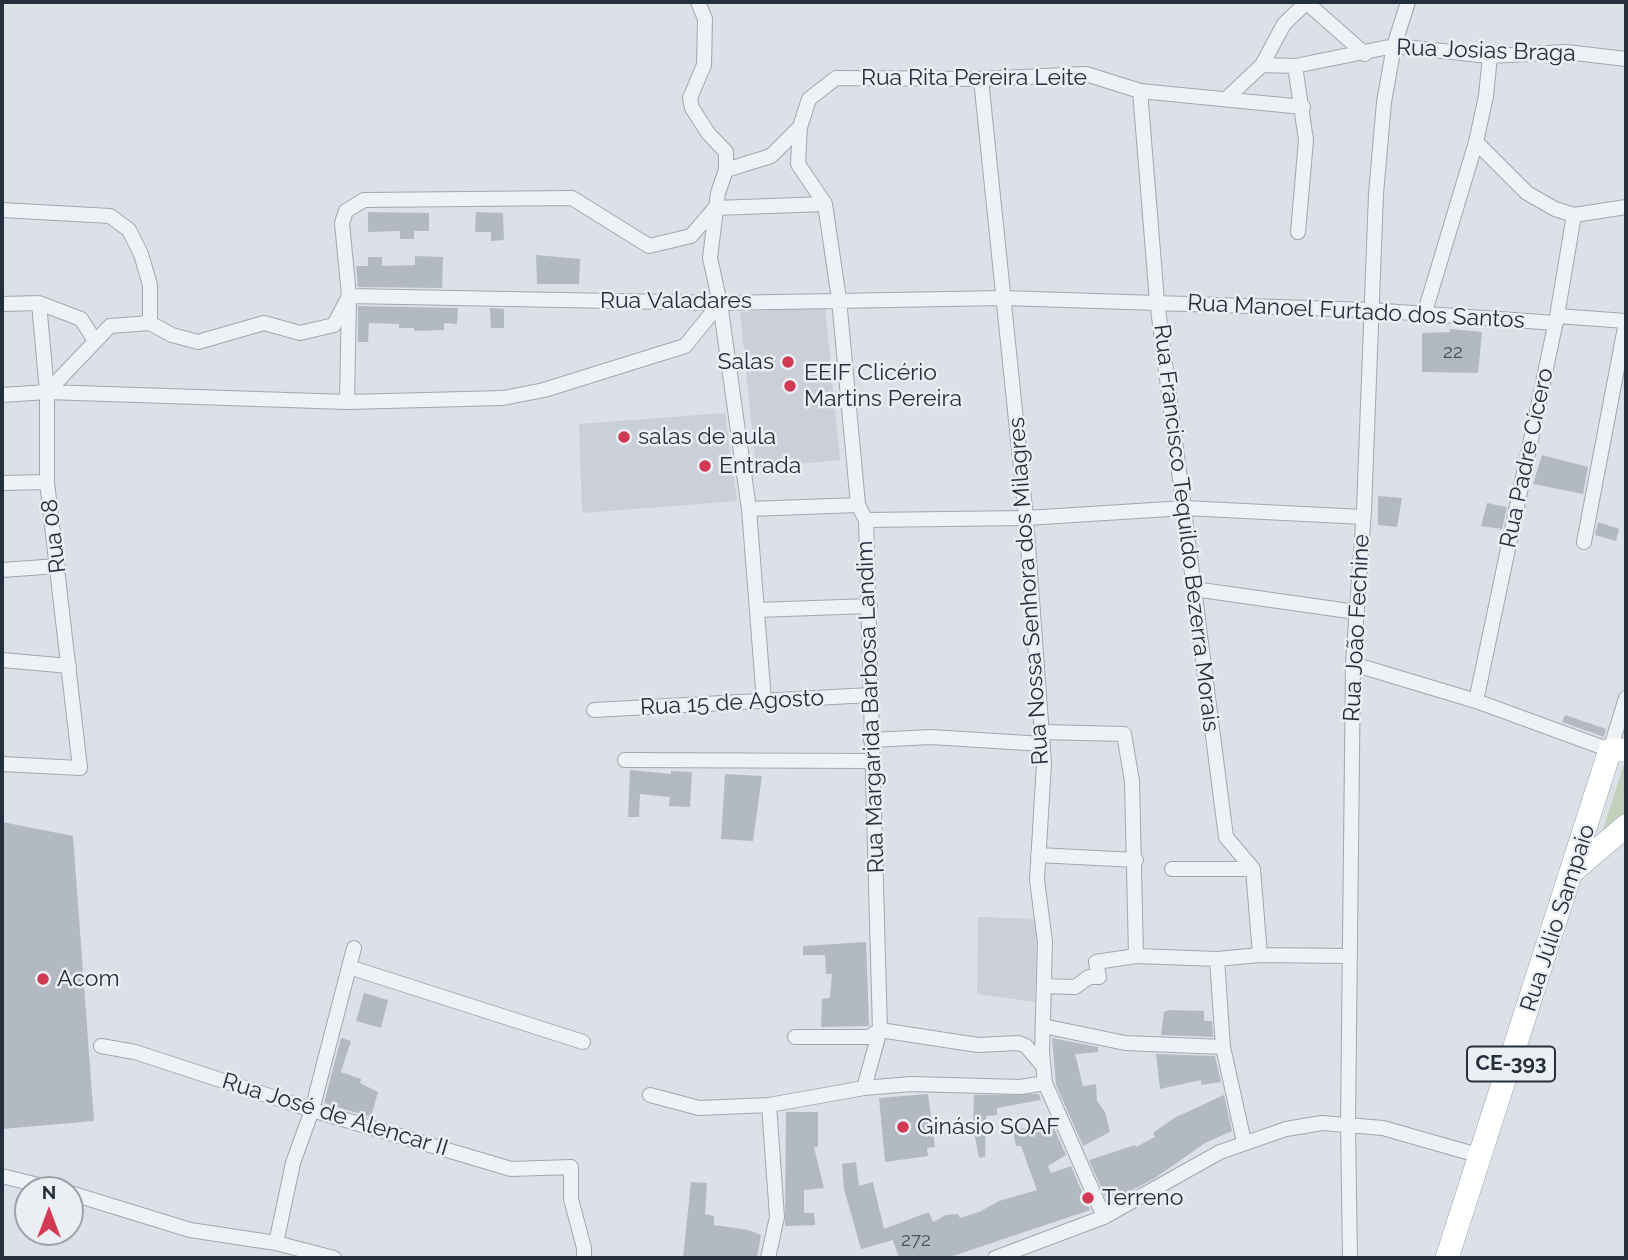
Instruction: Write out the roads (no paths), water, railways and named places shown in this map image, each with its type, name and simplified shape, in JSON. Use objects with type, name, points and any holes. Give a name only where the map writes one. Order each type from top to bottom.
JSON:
[{"type":"main road","name":"Rua Júlio Sampaio","points":[[1447,1258],[1574,870],[1618,750]]},
{"type":"main road","points":[[1574,870],[1626,826]]},
{"type":"street","points":[[698,2],[705,19],[704,65],[690,98],[703,124],[726,152],[726,170],[715,208],[710,258],[720,303],[748,509],[764,701]]},
{"type":"street","points":[[1227,98],[1262,65],[1284,23],[1306,2],[1365,54]]},
{"type":"street","name":"Rua João Fechine","points":[[1350,1258],[1348,1125],[1353,664],[1363,517],[1377,182],[1394,46],[1408,2]]},
{"type":"street","name":"Rua Josias Braga","points":[[1262,65],[1295,66],[1394,46],[1490,57],[1566,52],[1626,60]]},
{"type":"street","points":[[1424,315],[1476,142],[1486,96],[1490,57]]},
{"type":"street","points":[[1295,66],[1306,140],[1298,232]]},
{"type":"street","name":"Rua Rita Pereira Leite","points":[[726,170],[771,156],[800,127],[809,99],[836,78],[981,79],[1086,74],[1140,91],[1303,107]]},
{"type":"street","name":"Rua Nossa Senhora dos Milagres","points":[[981,79],[1026,518],[1042,738],[1038,855],[1045,942],[1043,1067],[1045,1083],[1104,1217]]},
{"type":"street","name":"Rua Francisco Tequildo Bezerra Morais","points":[[1140,91],[1157,301],[1226,837],[1253,869]]},
{"type":"street","name":"Rua Margarida Barbosa Landim","points":[[800,127],[798,164],[825,204],[839,299],[858,505],[866,520],[880,1030],[864,1088]]},
{"type":"street","points":[[1476,142],[1527,193],[1555,209],[1574,215],[1626,207]]},
{"type":"street","points":[[347,402],[349,296],[342,223],[346,211],[364,200],[572,198],[649,246],[691,236],[715,208],[825,204]]},
{"type":"street","points":[[2,210],[110,216],[129,230],[141,254],[150,285],[150,323]]},
{"type":"street","name":"Rua Padre Cícero","points":[[1476,701],[1557,319],[1574,215]]},
{"type":"street","points":[[47,393],[110,326],[150,323],[172,335],[198,342],[264,323],[300,333],[334,325],[349,296]]},
{"type":"street","name":"Rua Valadares","points":[[349,296],[720,303],[1004,298]]},
{"type":"street","name":"Rua Manoel Furtado dos Santos","points":[[1004,298],[1157,301],[1370,310],[1424,315],[1626,321]]},
{"type":"street","points":[[2,304],[39,303],[81,319],[95,341]]},
{"type":"street","name":"Rua 08","points":[[2,764],[80,768],[47,482],[47,393],[39,303]]},
{"type":"street","points":[[2,395],[47,393],[347,402],[503,398],[544,390],[685,346],[720,303]]},
{"type":"street","points":[[1584,542],[1626,321]]},
{"type":"street","points":[[2,483],[47,482]]},
{"type":"street","points":[[748,509],[858,505]]},
{"type":"street","points":[[866,520],[1026,518],[1185,508],[1363,517]]},
{"type":"street","points":[[2,570],[58,566]]},
{"type":"street","points":[[1194,589],[1356,612]]},
{"type":"street","points":[[757,610],[870,606]]},
{"type":"street","points":[[2,660],[69,666]]},
{"type":"street","points":[[1353,664],[1476,701],[1618,750]]},
{"type":"street","name":"Rua 15 de Agosto","points":[[594,710],[870,695]]},
{"type":"street","name":"Rua Júlio Sampaio","points":[[1618,750],[1626,698]]},
{"type":"street","points":[[871,740],[1124,734],[1128,745],[1136,860],[1136,957]]},
{"type":"street","points":[[625,760],[872,761]]},
{"type":"street","points":[[1038,855],[1136,860]]},
{"type":"street","points":[[1172,869],[1253,869],[1260,955]]},
{"type":"street","points":[[276,1243],[293,1163],[312,1110],[354,948]]},
{"type":"street","points":[[1044,986],[1075,987],[1098,976],[1096,962],[1136,957],[1349,957]]},
{"type":"street","points":[[1217,959],[1223,1047],[1244,1142]]},
{"type":"street","points":[[349,967],[583,1042]]},
{"type":"street","points":[[1043,1026],[1125,1043],[1223,1047]]},
{"type":"street","points":[[795,1037],[869,1037],[880,1030],[978,1045],[1018,1043],[1027,1046],[1043,1067]]},
{"type":"street","name":"Rua José de Alencar II","points":[[101,1046],[135,1052],[312,1110],[511,1169],[571,1167],[571,1199],[584,1258]]},
{"type":"street","points":[[650,1095],[699,1108],[769,1105],[864,1088],[911,1084],[1021,1087],[1045,1083]]},
{"type":"street","points":[[768,1258],[777,1217],[769,1105]]},
{"type":"street","points":[[995,1258],[1104,1217],[1244,1142],[1294,1128],[1322,1123],[1411,1133],[1482,1156]]},
{"type":"street","points":[[84,1197],[190,1230],[276,1243],[334,1258]]},
{"type":"place","name":"Salas","points":[[788,362]]},
{"type":"place","name":"EEIF Clicério Martins Pereira","points":[[790,386]]},
{"type":"place","name":"salas de aula","points":[[624,437]]},
{"type":"place","name":"Entrada","points":[[705,466]]},
{"type":"place","name":"Acom","points":[[43,979]]},
{"type":"place","name":"Ginásio SOAF","points":[[903,1127]]},
{"type":"place","name":"Terreno","points":[[1088,1198]]}]
